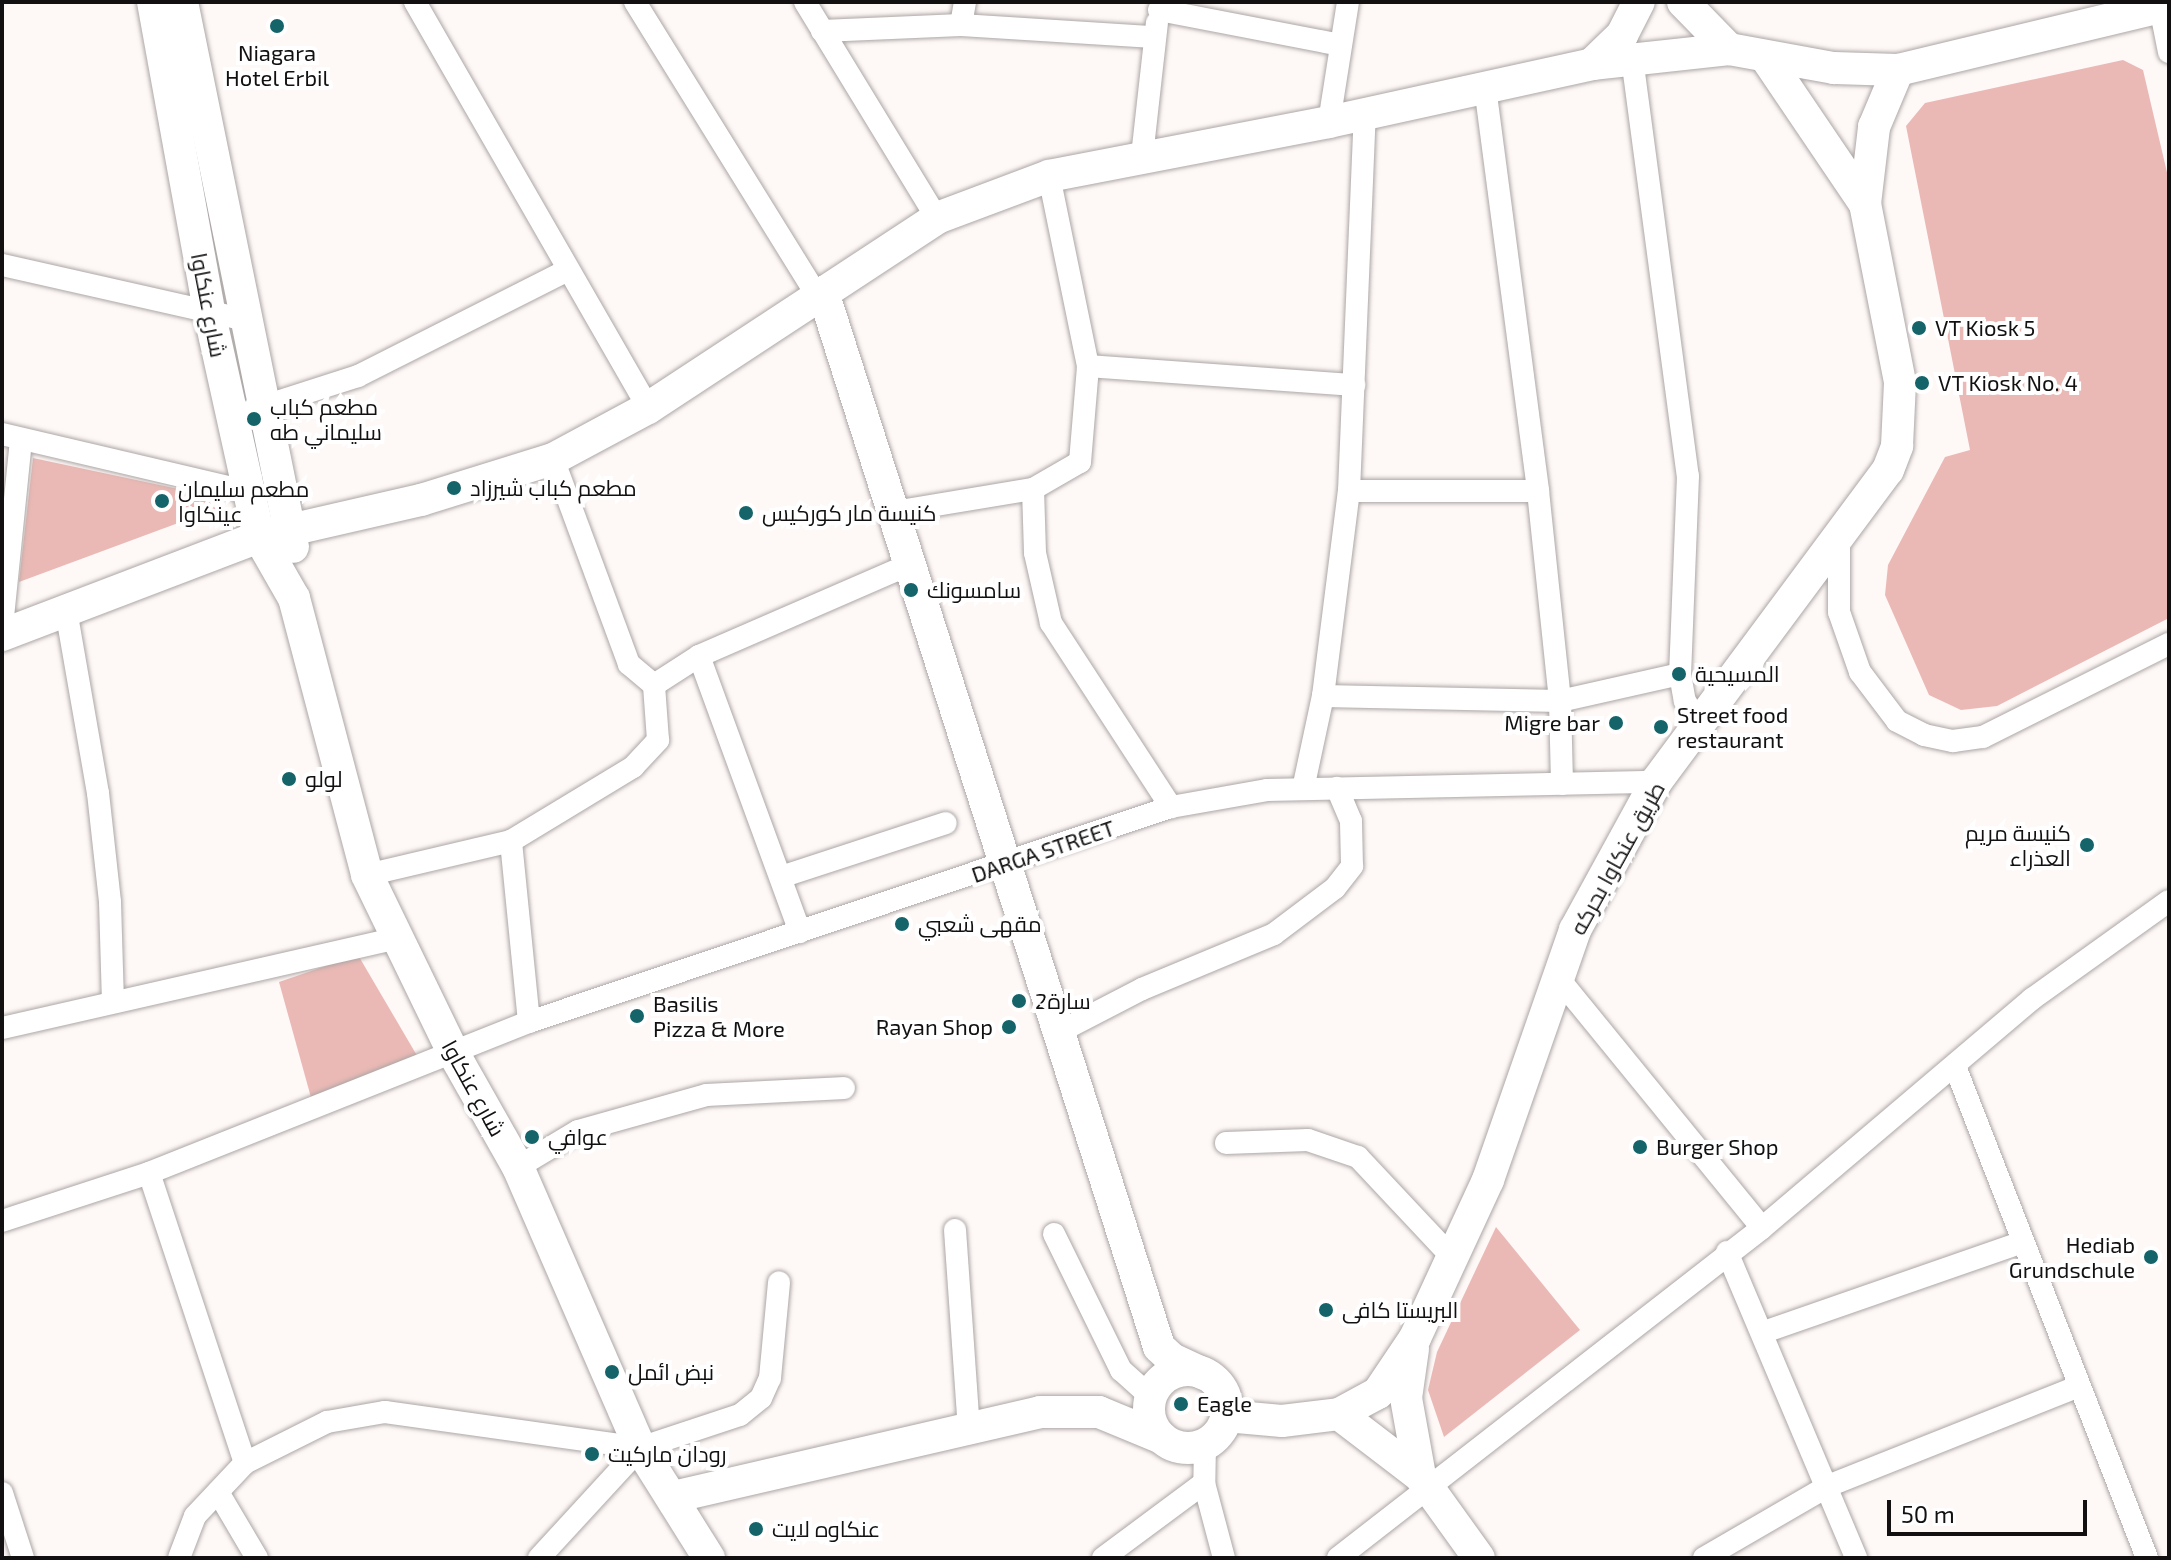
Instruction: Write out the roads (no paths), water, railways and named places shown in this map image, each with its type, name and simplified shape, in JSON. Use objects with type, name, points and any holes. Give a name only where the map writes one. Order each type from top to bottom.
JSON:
[{"type":"street","name":"شارع عنكاوا","points":[[153,2],[210,316],[259,537],[294,598]]},
{"type":"street","name":"شارع عنكاوا","points":[[182,2],[293,528],[294,598],[367,875],[454,1054],[518,1167],[640,1448],[709,1558]]},
{"type":"street","points":[[415,2],[648,408]]},
{"type":"street","points":[[635,2],[820,294],[911,564],[1159,1347],[1172,1359],[1204,1374],[1222,1391],[1226,1416],[1205,1444],[1204,1483],[1224,1558]]},
{"type":"street","points":[[805,2],[937,218]]},
{"type":"street","points":[[961,25],[965,2]]},
{"type":"street","points":[[1329,122],[1348,2]]},
{"type":"street","points":[[1592,64],[1622,35],[1639,2]]},
{"type":"street","points":[[1683,2],[1729,49]]},
{"type":"street","points":[[1142,156],[1160,6],[1341,45]]},
{"type":"street","points":[[2,635],[259,537],[421,500],[553,459],[648,408],[937,218],[1049,176],[1329,122],[1632,58],[1729,49],[1767,59],[1898,70],[2100,11],[2165,6],[2169,52]]},
{"type":"street","points":[[822,31],[961,25],[1154,37]]},
{"type":"street","points":[[1632,58],[1688,476],[1680,674],[1685,701],[1701,727]]},
{"type":"street","name":"طريق عنكاوا بحركه","points":[[1339,1414],[1378,1393],[1415,1338],[1488,1180],[1575,930],[1656,782],[1701,727],[1839,540],[1888,470],[1897,446],[1900,382],[1865,204],[1767,59]]},
{"type":"street","points":[[1865,204],[1874,127],[1898,70]]},
{"type":"street","points":[[1485,87],[1538,491],[1560,701],[1562,784]]},
{"type":"street","points":[[1303,789],[1323,696],[1349,491],[1365,114]]},
{"type":"street","points":[[894,512],[1033,489],[1080,462],[1088,366],[1049,176]]},
{"type":"street","points":[[2,265],[210,316],[250,321]]},
{"type":"street","points":[[232,416],[358,376],[568,270]]},
{"type":"street","points":[[1088,366],[1354,385]]},
{"type":"street","points":[[2,627],[12,437],[250,492]]},
{"type":"street","points":[[367,875],[511,841],[633,767],[658,740],[654,685],[629,664],[553,459]]},
{"type":"street","points":[[1033,489],[1035,553],[1051,623],[1171,807]]},
{"type":"street","points":[[1349,491],[1538,491]]},
{"type":"street","points":[[1839,540],[1839,612],[1860,672],[1897,721],[1924,735],[1953,741],[1983,737],[2169,644]]},
{"type":"street","points":[[654,685],[699,656],[911,564]]},
{"type":"street","points":[[66,610],[98,793],[110,902],[113,1001]]},
{"type":"street","points":[[699,656],[784,876],[800,932]]},
{"type":"street","points":[[1323,696],[1560,701],[1680,674]]},
{"type":"street","name":"DARGA STREET","points":[[2,1221],[149,1173],[529,1022],[1171,807],[1267,790],[1656,782]]},
{"type":"street","points":[[1059,1032],[1142,989],[1274,934],[1326,896],[1352,866],[1351,821],[1337,788]]},
{"type":"street","points":[[784,876],[946,823]]},
{"type":"street","points":[[511,841],[529,1022]]},
{"type":"street","points":[[1338,1558],[1424,1481],[1762,1228],[1956,1069],[2032,999],[2169,901]]},
{"type":"street","points":[[2,1028],[397,938]]},
{"type":"street","points":[[1559,979],[1762,1228]]},
{"type":"street","points":[[1956,1069],[2147,1558]]},
{"type":"street","points":[[518,1167],[578,1131],[707,1095],[844,1088]]},
{"type":"street","points":[[1226,1143],[1308,1140],[1358,1157],[1451,1256]]},
{"type":"street","points":[[149,1173],[245,1463]]},
{"type":"street","points":[[955,1230],[969,1428]]},
{"type":"street","points":[[1054,1234],[1121,1370],[1151,1397]]},
{"type":"street","points":[[1764,1332],[2023,1242]]},
{"type":"street","points":[[1727,1252],[1764,1332],[1856,1558]]},
{"type":"street","points":[[179,1558],[195,1516],[245,1463],[327,1422],[385,1412],[640,1448],[740,1415],[761,1398],[770,1378],[779,1282]]},
{"type":"street","points":[[1415,1338],[1406,1398],[1424,1481]]},
{"type":"street","points":[[1162,1438],[1150,1419],[1151,1397],[1169,1375],[1204,1374]]},
{"type":"street","points":[[1704,1558],[1828,1486],[2079,1386]]},
{"type":"street","points":[[673,1497],[969,1428],[1071,1409],[1099,1412],[1182,1448],[1205,1444]]},
{"type":"street","points":[[1226,1416],[1282,1421],[1339,1414],[1424,1481],[1479,1558]]},
{"type":"street","points":[[539,1558],[640,1448]]},
{"type":"street","points":[[1103,1558],[1204,1483]]},
{"type":"street","points":[[218,1492],[257,1558]]},
{"type":"street","points":[[2,1493],[23,1558]]},
{"type":"place","name":"Niagara Hotel Erbil","points":[[277,26]]},
{"type":"place","name":"VT Kiosk 5","points":[[1919,328]]},
{"type":"place","name":"VT Kiosk No. 4","points":[[1922,383]]},
{"type":"place","name":"مطعم كباب سليماني طه","points":[[254,419]]},
{"type":"place","name":"مطعم كباب شيرزاد","points":[[454,488]]},
{"type":"place","name":"مطعم سليمان عينكاوا","points":[[162,501]]},
{"type":"place","name":"كنيسة مار كوركيس","points":[[746,513]]},
{"type":"place","name":"سامسونك","points":[[911,590]]},
{"type":"place","name":"المسيحية","points":[[1679,674]]},
{"type":"place","name":"Migre bar","points":[[1616,723]]},
{"type":"place","name":"Street food restaurant","points":[[1661,727]]},
{"type":"place","name":"لولو","points":[[289,779]]},
{"type":"place","name":"كنيسة مريم العذراء","points":[[2087,845]]},
{"type":"place","name":"مقهى شعبي","points":[[902,924]]},
{"type":"place","name":"سارة2","points":[[1019,1001]]},
{"type":"place","name":"Basilis Pizza & More","points":[[637,1016]]},
{"type":"place","name":"Rayan Shop","points":[[1009,1027]]},
{"type":"place","name":"عوافي","points":[[532,1137]]},
{"type":"place","name":"Burger Shop","points":[[1640,1147]]},
{"type":"place","name":"Hediab Grundschule","points":[[2151,1257]]},
{"type":"place","name":"البریستا كافی","points":[[1326,1310]]},
{"type":"place","name":"نبض ائمل","points":[[612,1372]]},
{"type":"place","name":"Eagle","points":[[1181,1404]]},
{"type":"place","name":"رودان ماركيت","points":[[592,1454]]},
{"type":"place","name":"عنكاوه لايت","points":[[756,1529]]}]
